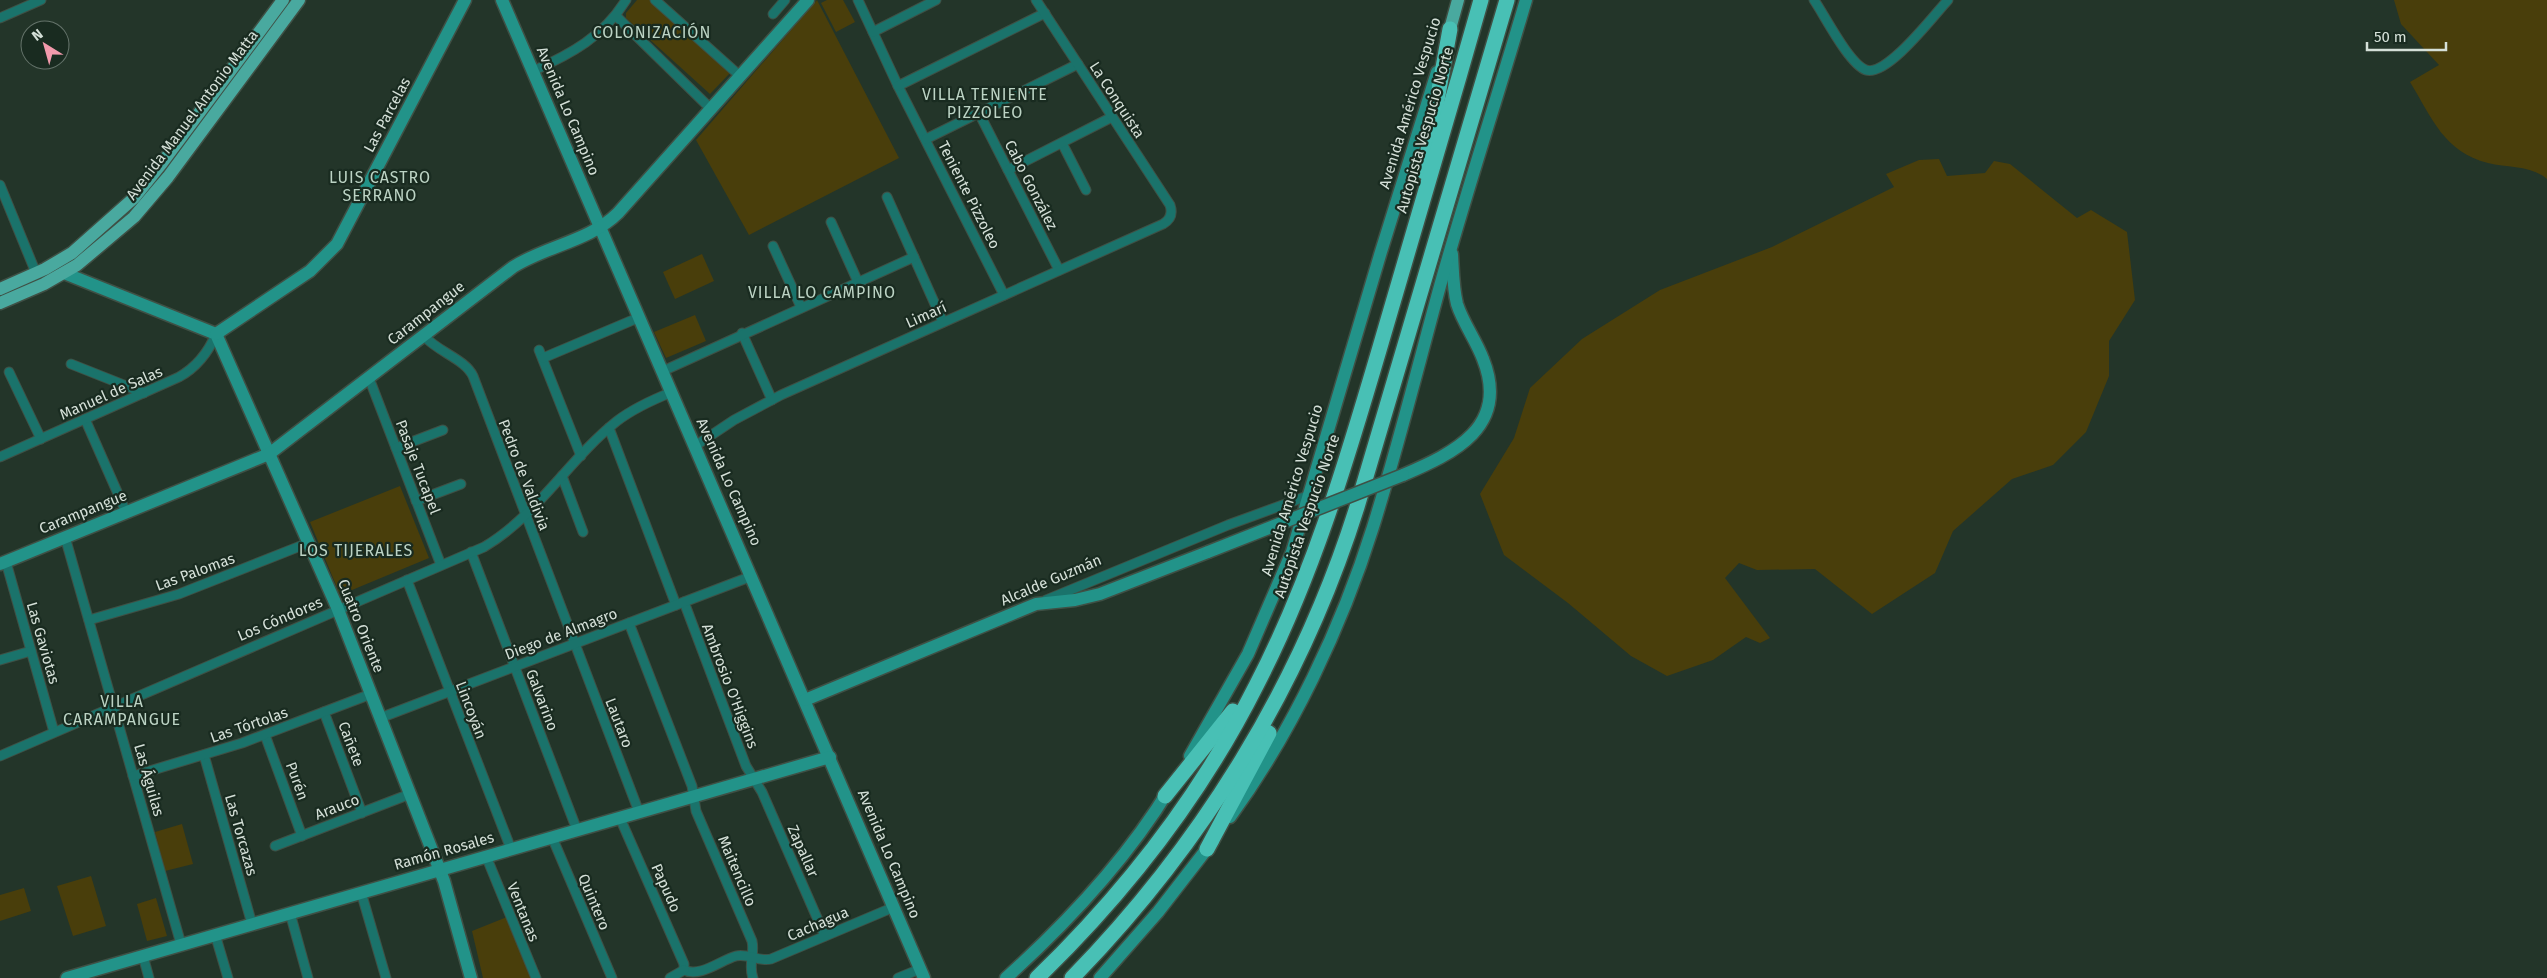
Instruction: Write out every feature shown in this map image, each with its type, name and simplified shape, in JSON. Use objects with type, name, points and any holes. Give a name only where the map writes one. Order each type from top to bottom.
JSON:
[{"type":"highway","name":"Autopista Vespucio Norte","points":[[1037,978],[1102,910],[1156,844],[1227,739],[1275,647],[1308,574],[1338,490],[1481,0]]},
{"type":"highway","points":[[1207,849],[1273,726],[1330,583],[1357,507],[1507,0]]},
{"type":"highway","points":[[1418,218],[1428,139],[1450,29]]},
{"type":"highway","points":[[1165,796],[1229,717],[1275,647]]},
{"type":"highway","points":[[1072,978],[1139,905],[1191,838],[1252,745],[1301,652]]},
{"type":"main road","name":"Avenida Manuel Antonio Matta","points":[[0,289],[40,271],[83,245],[134,198],[283,0]]},
{"type":"main road","name":"Avenida Manuel Antonio Matta","points":[[0,304],[64,273],[107,242],[151,198],[299,0]]},
{"type":"main road","name":"Las Parcelas","points":[[216,334],[310,271],[337,244],[465,0]]},
{"type":"main road","name":"Avenida Lo Campino","points":[[502,0],[922,973]]},
{"type":"main road","name":"Carampangue","points":[[3,563],[269,454],[522,261],[600,228],[618,213],[808,0]]},
{"type":"main road","name":"Avenida Américo Vespucio","points":[[1006,978],[1084,899],[1138,835],[1165,796],[1219,709],[1248,654],[1286,569],[1458,0]]},
{"type":"main road","points":[[1100,978],[1158,912],[1245,796],[1286,726],[1322,657],[1352,587],[1375,520],[1452,243],[1526,0]]},
{"type":"main road","points":[[1036,604],[1075,600],[1100,594],[1403,475],[1447,455],[1462,445],[1478,428],[1488,404],[1489,385],[1486,366],[1456,302],[1452,243]]},
{"type":"main road","points":[[40,271],[64,273],[216,334]]},
{"type":"main road","name":"Cuatro Oriente","points":[[216,334],[338,610],[439,869],[471,978]]},
{"type":"main road","name":"Alcalde Guzmán","points":[[805,700],[1036,604]]},
{"type":"main road","name":"Ramón Rosales","points":[[69,978],[215,934],[830,757]]},
{"type":"street","points":[[0,18],[41,0]]},
{"type":"street","points":[[533,71],[571,53],[591,40],[616,16],[626,0]]},
{"type":"street","points":[[655,0],[740,76]]},
{"type":"street","points":[[774,14],[785,0]]},
{"type":"street","name":"Teniente Pizzoleo","points":[[858,0],[898,86],[1004,295]]},
{"type":"street","points":[[873,32],[936,0]]},
{"type":"street","name":"La Conquista","points":[[1036,0],[1170,205],[1171,216]]},
{"type":"street","points":[[1814,0],[1855,61],[1866,70],[1873,71],[1885,66],[1899,54],[1948,0]]},
{"type":"street","points":[[898,86],[1045,13]]},
{"type":"street","points":[[616,16],[711,108]]},
{"type":"street","points":[[926,139],[1078,64]]},
{"type":"street","name":"Cabo González","points":[[979,113],[1059,270]]},
{"type":"street","points":[[1008,170],[1112,117]]},
{"type":"street","points":[[1062,143],[1086,190]]},
{"type":"street","points":[[0,185],[40,271]]},
{"type":"street","points":[[887,197],[943,322]]},
{"type":"street","name":"Limarí","points":[[695,446],[726,424],[772,400],[1163,224],[1171,216]]},
{"type":"street","points":[[831,222],[858,282]]},
{"type":"street","points":[[773,246],[801,307]]},
{"type":"street","points":[[662,371],[914,256]]},
{"type":"street","points":[[581,456],[541,354],[640,318]]},
{"type":"street","points":[[742,333],[772,400]]},
{"type":"street","name":"Manuel de Salas","points":[[0,458],[179,377],[194,368],[206,353],[216,334]]},
{"type":"street","name":"Pedro de Valdivia","points":[[424,336],[435,347],[464,364],[470,371],[574,644]]},
{"type":"street","points":[[71,364],[144,393]]},
{"type":"street","points":[[9,372],[41,439]]},
{"type":"street","name":"Pasaje Tucapel","points":[[369,378],[441,565]]},
{"type":"street","name":"Los Cóndores","points":[[0,756],[496,540],[525,517],[609,428],[638,407],[672,392]]},
{"type":"street","points":[[85,419],[126,512]]},
{"type":"street","name":"Ambrosio O'Higgins","points":[[609,428],[746,766],[754,779]]},
{"type":"street","points":[[396,448],[443,430]]},
{"type":"street","points":[[562,476],[583,532]]},
{"type":"street","points":[[416,501],[461,484]]},
{"type":"street","name":"Alcalde Guzmán","points":[[1036,604],[1228,524],[1310,494]]},
{"type":"street","name":"Las Águilas","points":[[65,537],[181,944]]},
{"type":"street","name":"Las Palomas","points":[[89,620],[179,594],[308,543]]},
{"type":"street","name":"Galvarino","points":[[471,552],[577,830]]},
{"type":"street","name":"Las Gaviotas","points":[[3,563],[54,732]]},
{"type":"street","name":"Diego de Almagro","points":[[380,718],[752,576]]},
{"type":"street","name":"Lincoyán","points":[[407,580],[511,849]]},
{"type":"street","name":"Maitencillo","points":[[629,623],[692,786],[696,811],[752,941],[750,968],[753,978]]},
{"type":"street","name":"Lautaro","points":[[574,644],[639,812]]},
{"type":"street","points":[[0,660],[31,651]]},
{"type":"street","name":"Las Tórtolas","points":[[133,776],[265,735],[371,694]]},
{"type":"street","name":"Cañete","points":[[324,712],[362,813]]},
{"type":"street","name":"Purén","points":[[265,735],[302,836]]},
{"type":"street","name":"Las Torcazas","points":[[204,754],[252,924]]},
{"type":"street","name":"Zapallar","points":[[754,779],[762,792],[825,936]]},
{"type":"street","name":"Arauco","points":[[275,846],[410,794]]},
{"type":"street","name":"Papudo","points":[[620,818],[684,964],[682,974]]},
{"type":"street","name":"Quintero","points":[[552,837],[612,978]]},
{"type":"street","name":"Ventanas","points":[[486,856],[536,978]]},
{"type":"street","points":[[361,892],[386,978]]},
{"type":"street","name":"Cachagua","points":[[670,978],[695,972],[735,956],[761,960],[771,959],[894,907]]},
{"type":"street","points":[[290,913],[308,978]]},
{"type":"street","points":[[215,934],[228,978]]},
{"type":"street","points":[[143,956],[149,978]]},
{"type":"street","points":[[898,978],[922,973]]},
{"type":"shaded area","points":[[637,0],[650,0],[730,73],[710,94],[626,18],[626,13]]},
{"type":"shaded area","points":[[817,0],[899,158],[749,235],[696,140]]},
{"type":"shaded area","points":[[827,0],[843,0],[855,22],[836,32],[821,3]]},
{"type":"shaded area","points":[[2394,0],[2547,0],[2547,179],[2541,174],[2527,169],[2488,163],[2473,158],[2460,151],[2441,132],[2410,82],[2439,65],[2401,24]]},
{"type":"shaded area","points":[[1939,159],[1947,176],[1985,173],[1994,161],[2010,164],[2077,218],[2091,210],[2127,232],[2135,300],[2109,341],[2109,376],[2086,432],[2053,465],[2012,479],[1953,531],[1935,573],[1872,614],[1815,569],[1757,570],[1739,563],[1725,578],[1770,638],[1760,643],[1746,637],[1713,660],[1667,676],[1631,656],[1568,603],[1504,555],[1480,494],[1514,438],[1530,388],[1582,339],[1660,290],[1772,247],[1894,187],[1886,174],[1919,160]]},
{"type":"shaded area","points":[[702,254],[714,281],[675,299],[663,272]]},
{"type":"shaded area","points":[[695,315],[706,341],[666,358],[654,332]]},
{"type":"shaded area","points":[[400,486],[429,558],[340,595],[310,522]]},
{"type":"shaded area","points":[[182,824],[193,864],[165,871],[155,832]]},
{"type":"shaded area","points":[[91,876],[106,926],[73,936],[57,886]]},
{"type":"shaded area","points":[[24,888],[31,911],[0,921],[0,895]]},
{"type":"shaded area","points":[[156,898],[167,936],[147,941],[137,904]]},
{"type":"shaded area","points":[[507,917],[532,978],[483,978],[472,931]]},
{"type":"district","name":"COLONIZACIÓN","points":[[652,32]]},
{"type":"district","name":"VILLA TENIENTE PIZZOLEO","points":[[985,103]]},
{"type":"district","name":"LUIS CASTRO SERRANO","points":[[380,186]]},
{"type":"district","name":"VILLA LO CAMPINO","points":[[822,292]]},
{"type":"district","name":"LOS TIJERALES","points":[[356,550]]},
{"type":"district","name":"VILLA CARAMPANGUE","points":[[122,710]]}]
